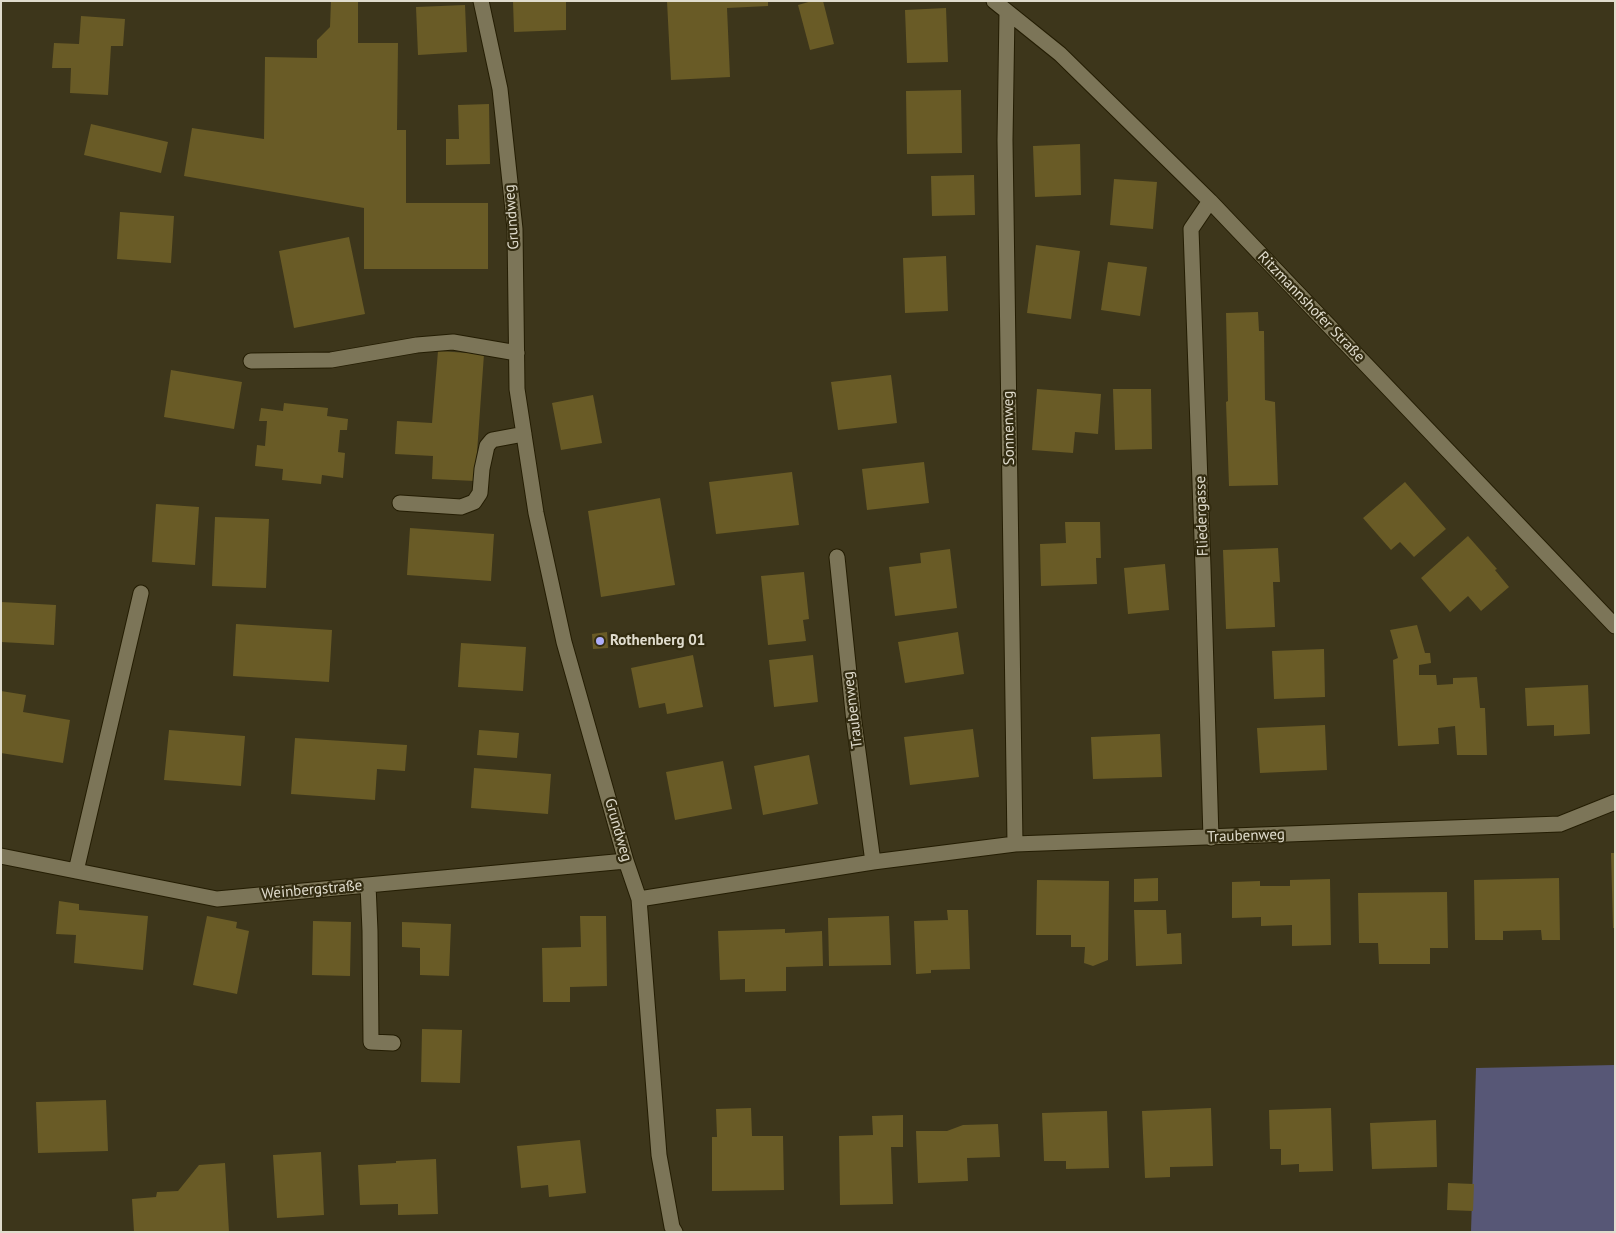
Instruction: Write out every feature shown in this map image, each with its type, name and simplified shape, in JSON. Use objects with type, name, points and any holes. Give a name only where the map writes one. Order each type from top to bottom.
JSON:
[{"type":"street","name":"Grundweg","points":[[481,1],[500,89],[515,229],[517,389],[536,513],[564,642],[638,899],[659,1155],[672,1227],[675,1232]]},
{"type":"street","name":"Ritzmannshofer Straße","points":[[994,1],[1060,54],[1210,201],[1615,626]]},
{"type":"street","name":"Sonnenweg","points":[[1007,12],[1005,140],[1015,844]]},
{"type":"street","name":"Fliedergasse","points":[[1210,201],[1191,229],[1211,838]]},
{"type":"street","points":[[251,360],[331,360],[417,345],[453,342],[517,353]]},
{"type":"street","points":[[400,503],[461,507],[474,502],[480,493],[482,469],[487,446],[492,440],[524,434]]},
{"type":"street","name":"Traubenweg","points":[[837,557],[854,722],[873,862]]},
{"type":"street","points":[[76,871],[141,593]]},
{"type":"street","name":"Traubenweg","points":[[638,899],[873,862],[1015,844],[1560,824],[1615,802]]},
{"type":"street","name":"Weinbergstraße","points":[[1,856],[217,899],[626,861]]},
{"type":"street","points":[[368,885],[372,1042],[393,1043]]},
{"type":"shaded area","points":[[1615,1065],[1615,1232],[1471,1232],[1476,1068]]},
{"type":"building","points":[[331,1],[358,1],[358,43],[398,43],[397,130],[406,130],[406,203],[488,203],[488,269],[364,269],[364,208],[184,176],[192,128],[264,139],[265,57],[317,58],[317,40],[330,27]]},
{"type":"building","points":[[513,1],[566,1],[566,30],[514,32]]},
{"type":"building","points":[[667,1],[768,1],[768,6],[727,8],[730,77],[671,80]]},
{"type":"building","points":[[812,1],[823,1],[834,44],[810,50],[798,5]]},
{"type":"building","points":[[465,5],[467,52],[418,55],[416,7]]},
{"type":"building","points":[[946,8],[948,62],[907,63],[905,10]]},
{"type":"building","points":[[81,16],[125,19],[123,46],[111,46],[108,95],[70,93],[71,68],[52,68],[54,43],[79,44]]},
{"type":"building","points":[[961,90],[962,153],[907,154],[906,91]]},
{"type":"building","points":[[489,104],[490,164],[446,165],[446,139],[459,139],[458,105]]},
{"type":"building","points":[[91,124],[168,142],[161,173],[84,155]]},
{"type":"building","points":[[1080,144],[1081,195],[1035,197],[1033,146]]},
{"type":"building","points":[[974,175],[975,215],[932,216],[931,176]]},
{"type":"building","points":[[1114,179],[1157,182],[1153,229],[1110,225]]},
{"type":"building","points":[[120,212],[174,216],[171,263],[117,259]]},
{"type":"building","points":[[349,237],[365,314],[294,328],[279,251]]},
{"type":"building","points":[[1036,245],[1080,251],[1071,319],[1027,313]]},
{"type":"building","points":[[946,256],[948,311],[905,313],[903,258]]},
{"type":"building","points":[[1108,262],[1147,267],[1140,316],[1101,310]]},
{"type":"building","points":[[1258,312],[1259,331],[1264,331],[1265,400],[1275,402],[1278,485],[1229,486],[1226,402],[1228,401],[1226,313]]},
{"type":"building","points":[[438,351],[484,354],[475,481],[432,479],[433,456],[395,454],[397,421],[432,423]]},
{"type":"building","points":[[171,370],[242,382],[234,429],[164,417]]},
{"type":"building","points":[[891,375],[897,423],[838,430],[831,382]]},
{"type":"building","points":[[1037,389],[1101,394],[1098,434],[1075,432],[1073,453],[1032,450]]},
{"type":"building","points":[[1113,389],[1151,389],[1152,449],[1115,450]]},
{"type":"building","points":[[593,395],[602,443],[561,450],[552,403]]},
{"type":"building","points":[[284,403],[328,408],[327,416],[348,419],[347,430],[340,430],[338,452],[345,453],[343,478],[322,475],[321,484],[282,480],[283,469],[255,466],[257,445],[265,446],[267,421],[259,421],[261,408],[283,411]]},
{"type":"building","points":[[924,462],[929,503],[867,510],[862,469]]},
{"type":"building","points":[[792,472],[799,525],[716,534],[709,482]]},
{"type":"building","points":[[1405,482],[1446,529],[1414,557],[1400,542],[1391,550],[1363,518]]},
{"type":"building","points":[[660,498],[675,585],[601,597],[588,511]]},
{"type":"building","points":[[156,504],[199,507],[195,565],[152,562]]},
{"type":"building","points":[[215,517],[269,519],[266,588],[212,586]]},
{"type":"building","points":[[1065,522],[1100,522],[1101,558],[1096,558],[1097,584],[1041,586],[1040,544],[1066,543]]},
{"type":"building","points":[[410,528],[494,534],[491,581],[407,575]]},
{"type":"building","points":[[1468,536],[1497,569],[1495,570],[1509,587],[1481,611],[1468,596],[1450,612],[1421,578]]},
{"type":"building","points":[[1278,548],[1280,582],[1273,582],[1275,627],[1226,629],[1223,550]]},
{"type":"building","points":[[950,549],[957,608],[895,616],[889,567],[921,563],[920,553]]},
{"type":"building","points":[[1165,564],[1169,610],[1128,614],[1124,568]]},
{"type":"building","points":[[804,572],[809,619],[803,620],[806,641],[768,645],[761,576]]},
{"type":"building","points":[[1,602],[56,605],[54,645],[1,642]]},
{"type":"building","points":[[236,624],[332,630],[329,682],[233,676]]},
{"type":"building","points":[[1417,625],[1425,653],[1430,653],[1431,663],[1419,665],[1419,675],[1436,675],[1437,685],[1453,684],[1453,678],[1477,677],[1480,708],[1485,708],[1487,755],[1457,755],[1455,726],[1438,728],[1439,744],[1398,746],[1393,660],[1398,658],[1390,630]]},
{"type":"building","name":"Rothenberg 01","points":[[607,632],[608,648],[593,649],[592,634]]},
{"type":"building","points":[[958,632],[964,674],[905,683],[898,642]]},
{"type":"building","points":[[461,643],[526,647],[523,691],[458,687]]},
{"type":"building","points":[[1324,649],[1325,697],[1274,699],[1272,651]]},
{"type":"building","points":[[693,655],[703,707],[667,714],[665,703],[639,708],[631,668]]},
{"type":"building","points":[[813,655],[818,702],[774,707],[769,660]]},
{"type":"building","points":[[1588,685],[1590,734],[1554,736],[1554,725],[1527,726],[1525,688]]},
{"type":"building","points":[[1,691],[26,695],[23,712],[70,720],[63,763],[1,753]]},
{"type":"building","points":[[1325,725],[1327,770],[1260,773],[1257,728]]},
{"type":"building","points":[[973,729],[979,777],[910,785],[904,737]]},
{"type":"building","points":[[169,730],[245,736],[241,786],[164,780]]},
{"type":"building","points":[[479,730],[519,733],[517,758],[477,755]]},
{"type":"building","points":[[1160,734],[1162,777],[1093,779],[1091,737]]},
{"type":"building","points":[[295,738],[407,745],[405,771],[377,769],[375,800],[291,794]]},
{"type":"building","points":[[809,755],[818,804],[763,815],[754,766]]},
{"type":"building","points":[[723,761],[732,809],[675,820],[666,772]]},
{"type":"building","points":[[474,768],[551,774],[548,814],[471,808]]},
{"type":"building","points":[[1611,853],[1615,853],[1615,928],[1613,928]]},
{"type":"building","points":[[1158,878],[1158,901],[1134,902],[1134,879]]},
{"type":"building","points":[[1559,878],[1560,940],[1542,940],[1541,930],[1503,931],[1503,940],[1475,940],[1474,880]]},
{"type":"building","points":[[1330,879],[1331,945],[1292,946],[1292,925],[1261,926],[1261,917],[1232,918],[1232,882],[1260,881],[1260,886],[1290,886],[1290,880]]},
{"type":"building","points":[[1037,880],[1109,881],[1108,960],[1093,966],[1084,963],[1085,947],[1071,947],[1071,935],[1036,935]]},
{"type":"building","points":[[1447,892],[1448,948],[1430,948],[1430,964],[1379,964],[1378,943],[1359,943],[1358,893]]},
{"type":"building","points":[[59,901],[79,904],[79,910],[148,916],[143,970],[74,963],[76,935],[56,934]]},
{"type":"building","points":[[947,910],[968,910],[970,969],[931,970],[931,973],[916,974],[914,921],[948,920]]},
{"type":"building","points":[[1134,910],[1166,910],[1167,934],[1181,933],[1182,964],[1136,966]]},
{"type":"building","points":[[207,916],[237,922],[236,928],[249,931],[237,994],[193,985]]},
{"type":"building","points":[[580,916],[606,916],[607,986],[570,987],[570,1002],[543,1002],[542,948],[581,947]]},
{"type":"building","points":[[889,916],[891,965],[829,966],[828,918]]},
{"type":"building","points":[[313,921],[351,922],[350,976],[312,975]]},
{"type":"building","points":[[402,922],[451,924],[449,976],[420,975],[420,948],[402,947]]},
{"type":"building","points":[[785,929],[785,933],[822,931],[823,966],[786,967],[786,991],[745,992],[745,979],[720,980],[718,931]]},
{"type":"building","points":[[422,1029],[462,1030],[460,1083],[421,1082]]},
{"type":"building","points":[[106,1100],[108,1151],[38,1153],[36,1102]]},
{"type":"building","points":[[751,1108],[752,1136],[783,1136],[784,1190],[712,1191],[712,1137],[717,1137],[716,1109]]},
{"type":"building","points":[[1211,1108],[1213,1166],[1170,1167],[1170,1177],[1145,1178],[1142,1111]]},
{"type":"building","points":[[1331,1108],[1333,1171],[1299,1172],[1299,1164],[1281,1165],[1281,1149],[1270,1149],[1269,1110]]},
{"type":"building","points":[[1107,1111],[1109,1168],[1066,1169],[1066,1161],[1044,1161],[1042,1113]]},
{"type":"building","points":[[903,1115],[903,1147],[891,1147],[893,1204],[840,1205],[839,1136],[873,1135],[872,1116]]},
{"type":"building","points":[[1436,1120],[1437,1167],[1372,1169],[1370,1123]]},
{"type":"building","points":[[998,1124],[1000,1157],[967,1158],[968,1181],[918,1183],[916,1131],[947,1131],[963,1125]]},
{"type":"building","points":[[580,1140],[586,1193],[549,1197],[548,1185],[521,1188],[517,1146]]},
{"type":"building","points":[[321,1152],[324,1215],[277,1218],[273,1155]]},
{"type":"building","points":[[436,1159],[438,1214],[398,1215],[398,1204],[360,1205],[358,1165]]},
{"type":"building","points":[[225,1163],[229,1232],[134,1232],[132,1199],[156,1197],[157,1192],[178,1191],[199,1165]]},
{"type":"building","points":[[1448,1183],[1474,1184],[1473,1211],[1447,1210]]},
{"type":"place","name":"Rothenberg 01","points":[[600,641]]}]
